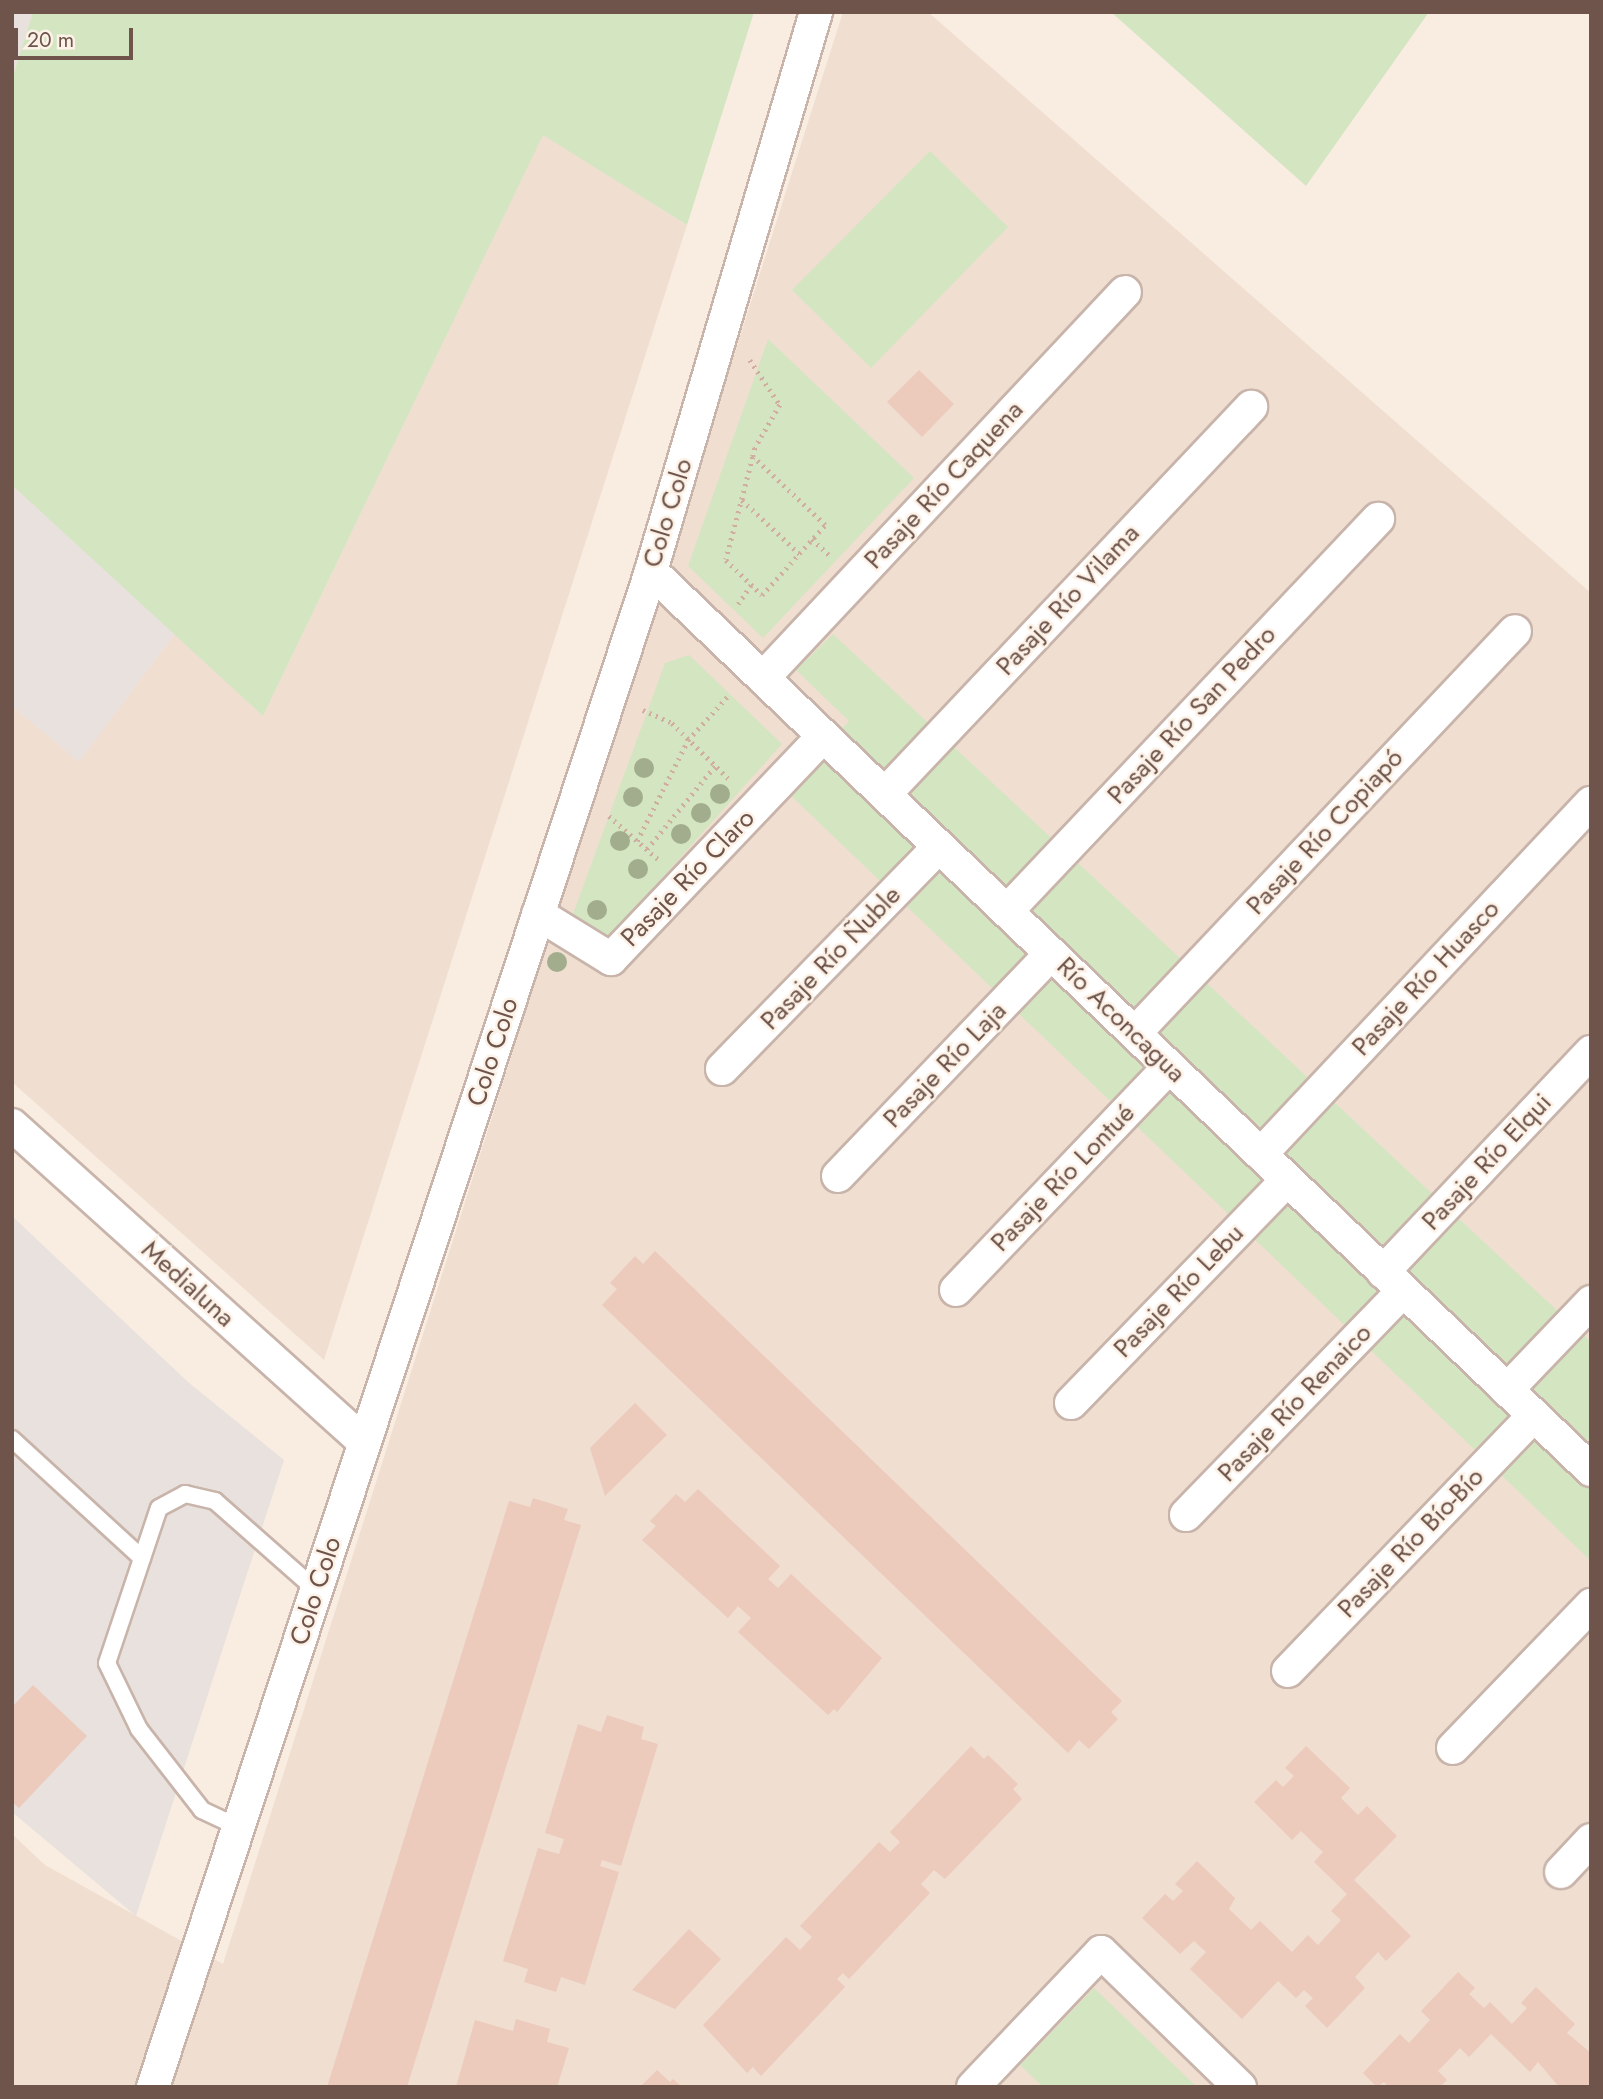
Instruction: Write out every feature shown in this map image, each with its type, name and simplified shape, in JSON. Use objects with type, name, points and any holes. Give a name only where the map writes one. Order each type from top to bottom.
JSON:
[{"type":"street","name":"Colo Colo","points":[[153,2087],[651,570],[816,12]]},
{"type":"street","name":"Pasaje Río Caquena","points":[[758,673],[1125,292]]},
{"type":"street","name":"Pasaje Río Vilama","points":[[885,794],[1251,407]]},
{"type":"street","name":"Pasaje Río San Pedro","points":[[1007,911],[1378,519]]},
{"type":"street","name":"Río Aconcagua","points":[[651,570],[1591,1470]]},
{"type":"street","name":"Pasaje Río Copiapó","points":[[1135,1033],[1515,631]]},
{"type":"street","name":"Pasaje Río Claro","points":[[538,915],[611,958],[823,736]]},
{"type":"street","name":"Pasaje Río Huasco","points":[[1261,1154],[1591,802]]},
{"type":"street","name":"Pasaje Río Ñuble","points":[[722,1069],[939,847]]},
{"type":"street","name":"Pasaje Río Laja","points":[[838,1176],[1051,954]]},
{"type":"street","name":"Pasaje Río Elqui","points":[[1393,1281],[1591,1052]]},
{"type":"street","name":"Pasaje Río Lontué","points":[[956,1290],[1169,1067]]},
{"type":"street","name":"Medialuna","points":[[12,1125],[364,1442]]},
{"type":"street","name":"Pasaje Río Lebu","points":[[1071,1402],[1287,1180]]},
{"type":"street","name":"Pasaje Río Renaico","points":[[1186,1515],[1393,1281]]},
{"type":"street","points":[[1507,1390],[1591,1302]]},
{"type":"street","name":"Pasaje Río Bío-Bío","points":[[1288,1671],[1534,1415]]},
{"type":"street","points":[[1453,1748],[1591,1605]]},
{"type":"street","points":[[1561,1872],[1591,1840]]},
{"type":"street","points":[[973,2087],[1101,1952],[1240,2087]]},
{"type":"lane","points":[[12,1439],[142,1558]]},
{"type":"lane","points":[[238,1827],[202,1810],[139,1729],[107,1662],[159,1508],[185,1494],[225,1507],[316,1590]]},
{"type":"path","points":[[717,346],[756,362],[780,405],[753,457],[726,560],[762,595],[825,525],[753,457]]},
{"type":"path","points":[[742,500],[800,554]]},
{"type":"path","points":[[637,841],[688,740],[758,673]]},
{"type":"path","points":[[610,695],[672,723],[756,806]]},
{"type":"path","points":[[646,849],[715,766]]},
{"type":"path","points":[[579,791],[684,881]]},
{"type":"shaded area","points":[[12,12],[33,12],[12,79]]},
{"type":"shaded area","points":[[843,12],[928,12],[1591,593],[1591,2087],[12,2087],[12,1834],[45,1865],[223,1964]]},
{"type":"shaded area","points":[[543,134],[687,225],[324,1360],[12,1082],[12,706],[79,761],[176,632],[263,716]]},
{"type":"shaded area","points":[[12,483],[176,632],[79,762],[12,706]]},
{"type":"shaded area","points":[[12,1216],[188,1382],[284,1460],[136,1916],[12,1812]]},
{"type":"green space","points":[[33,12],[754,12],[687,225],[543,135],[263,716],[12,485],[12,79]]},
{"type":"green space","points":[[1111,12],[1429,12],[1306,186]]},
{"type":"green space","points":[[930,151],[1008,227],[871,368],[792,290]]},
{"type":"green space","points":[[768,339],[914,478],[763,638],[688,566]]},
{"type":"green space","points":[[833,634],[1591,1342],[1591,1561],[785,790],[849,721],[796,670]]},
{"type":"green space","points":[[689,655],[782,744],[603,944],[570,922],[665,663]]},
{"type":"green space","points":[[1094,1988],[1197,2087],[1043,2087],[1020,2065]]},
{"type":"building","points":[[919,370],[954,404],[922,437],[887,402]]},
{"type":"building","points":[[655,1251],[1122,1701],[1111,1712],[1118,1719],[1089,1749],[1079,1740],[1068,1753],[602,1305],[617,1289],[610,1283],[635,1256],[643,1264]]},
{"type":"building","points":[[635,1403],[667,1435],[605,1496],[590,1448]]},
{"type":"building","points":[[698,1489],[780,1566],[768,1579],[778,1588],[791,1574],[882,1658],[837,1712],[834,1709],[828,1715],[738,1632],[751,1618],[738,1606],[728,1618],[642,1540],[656,1526],[650,1521],[676,1494],[685,1502]]},
{"type":"building","points":[[533,1498],[568,1509],[564,1520],[581,1525],[407,2087],[327,2087],[509,1501],[530,1507]]},
{"type":"building","points":[[33,1685],[87,1736],[19,1808],[12,1802],[12,1707]]},
{"type":"building","points":[[607,1715],[644,1727],[641,1739],[658,1744],[621,1866],[602,1860],[600,1866],[619,1872],[585,1985],[561,1977],[556,1992],[524,1982],[528,1969],[503,1961],[538,1848],[559,1854],[564,1839],[545,1833],[578,1724],[601,1732]]},
{"type":"building","points":[[971,1746],[984,1759],[988,1755],[1018,1784],[1013,1789],[1022,1799],[945,1879],[934,1870],[921,1884],[930,1893],[849,1979],[843,1973],[837,1979],[845,1987],[761,2076],[753,2067],[747,2073],[703,2025],[786,1937],[800,1950],[812,1937],[800,1926],[879,1842],[890,1852],[900,1842],[890,1832]]},
{"type":"building","points":[[1306,1746],[1350,1788],[1341,1798],[1358,1815],[1367,1806],[1397,1836],[1354,1880],[1411,1936],[1386,1961],[1378,1952],[1355,1977],[1365,1988],[1327,2028],[1305,2006],[1313,1998],[1304,1990],[1296,1998],[1278,1981],[1242,2019],[1190,1969],[1206,1952],[1194,1941],[1180,1954],[1142,1918],[1165,1894],[1173,1901],[1183,1891],[1175,1884],[1197,1861],[1235,1898],[1229,1909],[1251,1930],[1260,1921],[1292,1952],[1308,1935],[1318,1945],[1341,1920],[1331,1911],[1347,1894],[1314,1862],[1323,1852],[1301,1831],[1292,1840],[1254,1802],[1276,1780],[1283,1787],[1294,1776],[1285,1768]]},
{"type":"building","points":[[689,1929],[721,1959],[675,2009],[632,1990]]},
{"type":"building","points":[[1458,1972],[1475,1988],[1469,1994],[1484,2008],[1490,2002],[1512,2024],[1527,2008],[1521,2003],[1536,1987],[1575,2024],[1567,2033],[1591,2053],[1591,2087],[1559,2087],[1538,2062],[1530,2072],[1491,2034],[1469,2057],[1460,2048],[1438,2071],[1447,2080],[1440,2087],[1389,2087],[1384,2082],[1377,2087],[1363,2073],[1400,2034],[1409,2043],[1430,2020],[1421,2011]]},
{"type":"building","points":[[516,2019],[550,2029],[547,2042],[569,2048],[557,2087],[456,2087],[475,2020],[513,2031]]},
{"type":"building","points":[[657,2070],[670,2082],[673,2079],[682,2087],[640,2087]]}]
